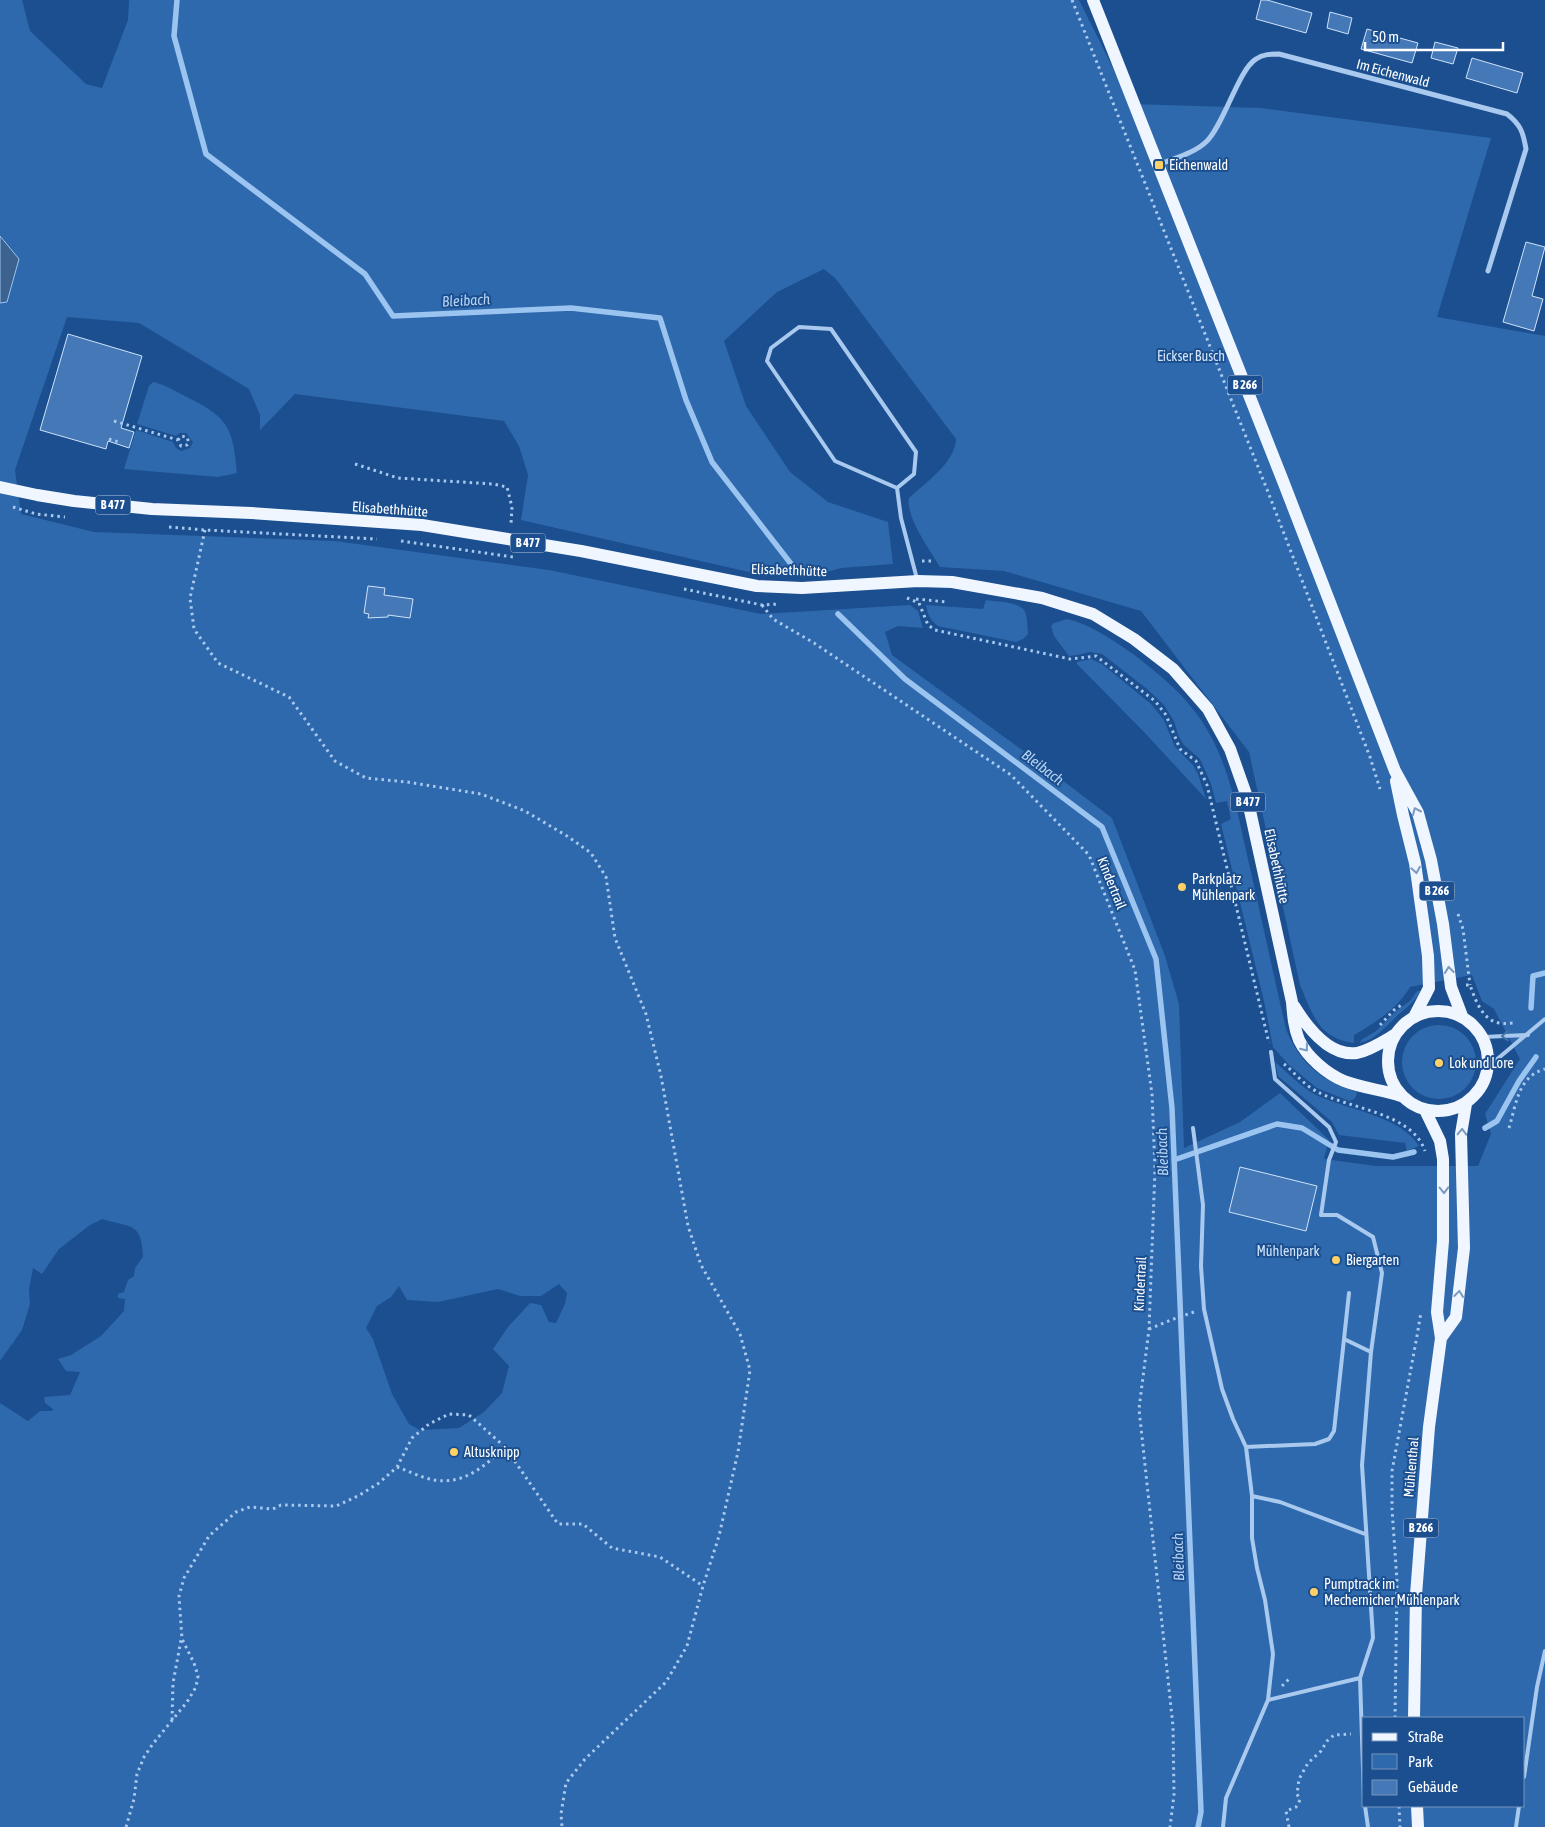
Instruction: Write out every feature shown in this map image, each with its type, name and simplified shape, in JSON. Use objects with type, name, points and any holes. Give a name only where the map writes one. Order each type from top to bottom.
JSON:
[{"type":"main road","name":"B 266","points":[[1093,0],[1395,771],[1418,812],[1431,860],[1443,924],[1451,987],[1462,1016]]},
{"type":"main road","name":"Elisabethhütte","points":[[0,487],[36,495],[84,502],[152,509],[251,513],[422,525],[582,552],[757,586],[802,588],[918,581],[952,582],[1042,598],[1093,614],[1134,639],[1173,669],[1208,709],[1230,749],[1247,797],[1292,1002]]},
{"type":"main road","name":"B 266","points":[[1395,771],[1403,816],[1415,863],[1428,956],[1429,988],[1414,1017]]},
{"type":"main road","name":"B 477","points":[[1292,1002],[1312,1031],[1326,1044],[1342,1052],[1356,1053],[1373,1048],[1396,1034]]},
{"type":"main road","name":"B 477","points":[[1292,1002],[1294,1024],[1299,1041],[1312,1058],[1330,1073],[1345,1081],[1401,1096]]},
{"type":"main road","points":[[1425,1012],[1450,1012],[1462,1016],[1474,1025],[1483,1037],[1488,1051],[1489,1066],[1482,1087],[1478,1094],[1466,1104],[1453,1110],[1439,1112],[1425,1110],[1412,1104],[1401,1096],[1393,1085],[1389,1072],[1390,1046],[1396,1034],[1404,1024],[1425,1012]]},
{"type":"main road","name":"Mühlenthal","points":[[1441,1338],[1456,1317],[1463,1257],[1465,1224],[1461,1134],[1466,1104]]},
{"type":"main road","name":"Mühlenthal","points":[[1414,1717],[1416,1595],[1429,1427],[1441,1338],[1438,1312],[1443,1240],[1443,1159],[1440,1140],[1425,1110]]},
{"type":"main road","points":[[1417,1807],[1418,1827]]},
{"type":"street","name":"Im Eichenwald","points":[[1159,165],[1198,149],[1209,140],[1246,71],[1255,59],[1267,54],[1279,54],[1507,114],[1518,122],[1526,149],[1488,271]]},
{"type":"lane","points":[[799,327],[831,330],[916,452],[914,474],[897,488],[835,461],[767,360],[771,348],[799,327]]},
{"type":"lane","points":[[897,488],[901,518],[918,581]]},
{"type":"lane","points":[[1489,1066],[1544,1021]]},
{"type":"lane","points":[[1483,1037],[1528,1035]]},
{"type":"lane","points":[[1271,1052],[1275,1079],[1329,1127],[1336,1142],[1329,1160],[1321,1215],[1337,1215],[1373,1236],[1382,1273],[1371,1352],[1362,1464],[1373,1638],[1360,1678],[1362,1755]]},
{"type":"lane","points":[[1193,1128],[1203,1205],[1201,1266],[1204,1309],[1222,1389],[1246,1447],[1252,1496],[1252,1538],[1257,1568],[1266,1600],[1273,1654],[1268,1700],[1226,1798],[1223,1827]]},
{"type":"lane","points":[[1246,1447],[1315,1444],[1329,1440],[1334,1431],[1349,1294]]},
{"type":"lane","points":[[1344,1339],[1371,1352]]},
{"type":"lane","points":[[1252,1496],[1280,1502],[1365,1534]]},
{"type":"lane","points":[[1525,1771],[1545,1651]]},
{"type":"lane","points":[[1268,1700],[1360,1678]]},
{"type":"lane","points":[[1365,1807],[1368,1827]]},
{"type":"lane","points":[[1516,1827],[1519,1807]]},
{"type":"path","points":[[1072,0],[1268,492],[1370,757],[1381,792]]},
{"type":"path","points":[[114,421],[178,440]]},
{"type":"path","points":[[109,439],[119,442]]},
{"type":"path","points":[[356,464],[398,478],[494,484],[507,487],[512,507],[510,540]]},
{"type":"path","points":[[383,539],[205,530],[190,598],[194,629],[218,663],[289,697],[335,761],[366,778],[407,782],[481,794],[525,811],[567,836],[591,854],[606,877],[615,938],[646,1014],[661,1076],[688,1226],[701,1265],[740,1334],[750,1370],[736,1461],[720,1536],[703,1586],[687,1646],[666,1682],[585,1759],[566,1783],[561,1814],[562,1827]]},
{"type":"path","points":[[392,540],[519,558]]},
{"type":"path","name":"Kindertrail","points":[[678,587],[762,605],[773,619],[814,643],[1012,774],[1089,855],[1135,970],[1152,1094],[1155,1169],[1149,1330],[1139,1409],[1173,1726],[1174,1795],[1170,1827]]},
{"type":"path","points":[[906,598],[947,602]]},
{"type":"path","points":[[912,599],[919,603],[928,625],[935,630],[1070,659],[1096,656],[1155,701],[1166,715],[1180,749],[1196,761],[1207,785],[1271,1052],[1315,1091],[1393,1119],[1409,1129],[1422,1144],[1428,1159]]},
{"type":"path","points":[[1451,987],[1470,985],[1477,1003],[1486,1016],[1498,1023],[1544,1021]]},
{"type":"path","points":[[1509,1128],[1523,1084],[1537,1072],[1545,1070]]},
{"type":"path","points":[[1395,1717],[1397,1581],[1392,1509],[1392,1472],[1418,1336],[1421,1307]]},
{"type":"path","points":[[1149,1330],[1190,1314]]},
{"type":"path","points":[[172,1721],[173,1683],[182,1639],[179,1596],[184,1578],[209,1536],[236,1512],[250,1507],[273,1509],[281,1505],[336,1506],[358,1496],[379,1483],[397,1467],[412,1438],[429,1424],[450,1414],[469,1415],[505,1447],[558,1524],[583,1524],[612,1548],[660,1557],[703,1586]]},
{"type":"path","points":[[397,1467],[434,1480],[458,1480],[487,1464],[505,1447]]},
{"type":"path","points":[[126,1827],[134,1799],[137,1774],[144,1757],[187,1702],[196,1687],[198,1676],[182,1639]]},
{"type":"path","points":[[1289,1827],[1286,1811],[1296,1807],[1300,1800],[1297,1794],[1299,1779],[1308,1763],[1321,1752],[1326,1741],[1334,1735],[1361,1734]]},
{"type":"path","points":[[1399,1807],[1400,1827]]},
{"type":"green space","points":[[0,0],[22,0],[30,31],[86,84],[102,88],[128,20],[129,0],[1079,0],[1131,104],[1261,108],[1491,138],[1437,317],[1545,336],[1545,1827],[0,1827],[0,1403],[28,1421],[40,1411],[54,1410],[45,1403],[44,1397],[70,1395],[80,1372],[66,1371],[58,1359],[71,1355],[101,1336],[124,1311],[125,1299],[118,1298],[118,1294],[124,1292],[128,1280],[134,1276],[135,1268],[143,1257],[140,1237],[133,1228],[102,1219],[90,1225],[59,1249],[42,1274],[33,1268],[29,1289],[30,1304],[22,1330],[0,1361],[0,303],[7,301],[19,259],[0,236]],"holes":[[[824,269],[836,279],[956,439],[951,456],[945,464],[909,498],[914,523],[940,567],[1004,571],[1141,611],[1249,752],[1300,985],[1318,1023],[1332,1036],[1354,1043],[1354,1035],[1393,1008],[1410,987],[1472,975],[1482,1001],[1494,1009],[1520,1059],[1485,1114],[1491,1134],[1478,1166],[1376,1166],[1324,1159],[1329,1140],[1280,1093],[1240,1122],[1184,1148],[1179,1004],[1165,956],[1112,818],[892,655],[885,632],[898,626],[923,628],[918,611],[910,605],[761,614],[549,570],[335,541],[94,532],[21,514],[15,470],[67,317],[139,323],[249,389],[260,415],[260,430],[295,394],[504,421],[519,446],[528,475],[521,520],[762,575],[816,575],[841,568],[893,564],[888,522],[828,502],[790,472],[746,406],[724,341],[777,292]],[[559,1284],[567,1293],[565,1304],[556,1323],[549,1322],[541,1305],[530,1303],[508,1327],[493,1349],[509,1366],[502,1393],[484,1412],[459,1428],[420,1430],[409,1424],[392,1394],[373,1339],[366,1328],[377,1306],[391,1297],[399,1286],[407,1300],[438,1302],[498,1289],[520,1296],[541,1296]]]},
{"type":"green space","points":[[153,382],[199,403],[219,417],[230,433],[237,473],[218,477],[124,469],[136,430],[173,442],[176,448],[181,451],[190,448],[193,442],[186,433],[180,433],[176,436],[137,424],[149,386]]},
{"type":"green space","points":[[986,600],[1011,603],[1021,607],[1026,615],[1028,634],[1016,642],[938,626],[930,617],[926,605],[983,609]]},
{"type":"green space","points":[[1067,619],[1084,624],[1126,649],[1165,680],[1202,721],[1217,748],[1233,794],[1286,1029],[1291,1041],[1305,1061],[1314,1070],[1333,1083],[1357,1092],[1353,1099],[1349,1101],[1317,1088],[1289,1065],[1273,1047],[1264,1001],[1221,824],[1231,819],[1227,801],[1216,803],[1211,784],[1200,759],[1184,745],[1179,737],[1174,721],[1164,705],[1147,689],[1102,654],[1090,652],[1069,656],[1054,636],[1051,626],[1054,623]]},
{"type":"green space","points":[[1091,659],[1102,664],[1151,704],[1164,720],[1175,747],[1193,765],[1206,799],[1077,664],[1077,662]]},
{"type":"green space","points":[[1417,991],[1421,991],[1382,1031],[1375,1037],[1360,1043],[1361,1040],[1376,1031],[1395,1012],[1410,1001]]},
{"type":"green space","points":[[1439,1025],[1460,1031],[1470,1041],[1476,1062],[1470,1083],[1460,1093],[1439,1099],[1418,1093],[1408,1083],[1402,1062],[1408,1041],[1418,1031]]},
{"type":"green space","points":[[1275,1062],[1314,1094],[1386,1120],[1399,1127],[1419,1146],[1407,1151],[1405,1143],[1339,1135],[1332,1122],[1278,1076]]},
{"type":"shaded area","points":[[0,236],[19,259],[7,302],[0,303]]},
{"type":"building","points":[[1261,0],[1312,13],[1306,33],[1256,19]]},
{"type":"building","points":[[1330,12],[1352,18],[1348,34],[1327,28]]},
{"type":"building","points":[[1367,29],[1418,43],[1412,63],[1361,49]]},
{"type":"building","points":[[1435,42],[1458,48],[1453,64],[1431,58]]},
{"type":"building","points":[[1472,58],[1523,73],[1517,93],[1466,78]]},
{"type":"building","points":[[1526,242],[1545,247],[1532,296],[1543,299],[1534,331],[1503,322]]},
{"type":"building","points":[[68,334],[142,356],[121,428],[134,432],[129,448],[108,441],[106,449],[40,430]]},
{"type":"building","points":[[368,586],[385,588],[384,595],[413,599],[410,618],[388,615],[388,617],[368,618],[369,614],[364,613]]},
{"type":"building","points":[[1240,1167],[1317,1186],[1306,1231],[1229,1212]]},
{"type":"waterway","name":"Bleibach","points":[[177,0],[174,36],[206,154],[365,274],[393,316],[571,308],[660,318],[686,400],[712,462],[795,569]]},
{"type":"waterway","name":"Bleibach","points":[[838,614],[905,679],[1102,827],[1156,959],[1172,1108],[1201,1812],[1198,1827]]},
{"type":"waterway","points":[[1531,1008],[1533,976],[1545,973]]},
{"type":"waterway","points":[[1485,1128],[1497,1121],[1519,1081],[1536,1057]]},
{"type":"waterway","points":[[1174,1160],[1277,1124],[1302,1128],[1338,1150],[1393,1157],[1414,1152]]},
{"type":"place","name":"Eichenwald","points":[[1159,165]]},
{"type":"place","name":"Parkplatz Mühlenpark","points":[[1182,887]]},
{"type":"place","name":"Lok und Lore","points":[[1439,1063]]},
{"type":"place","name":"Biergarten","points":[[1336,1260]]},
{"type":"place","name":"Altusknipp","points":[[454,1452]]},
{"type":"place","name":"Pumptrack im Mechernicher Mühlenpark","points":[[1314,1592]]},
{"type":"park label","name":"Eickser Busch","points":[[1191,356]]},
{"type":"park label","name":"Mühlenpark","points":[[1288,1251]]}]
